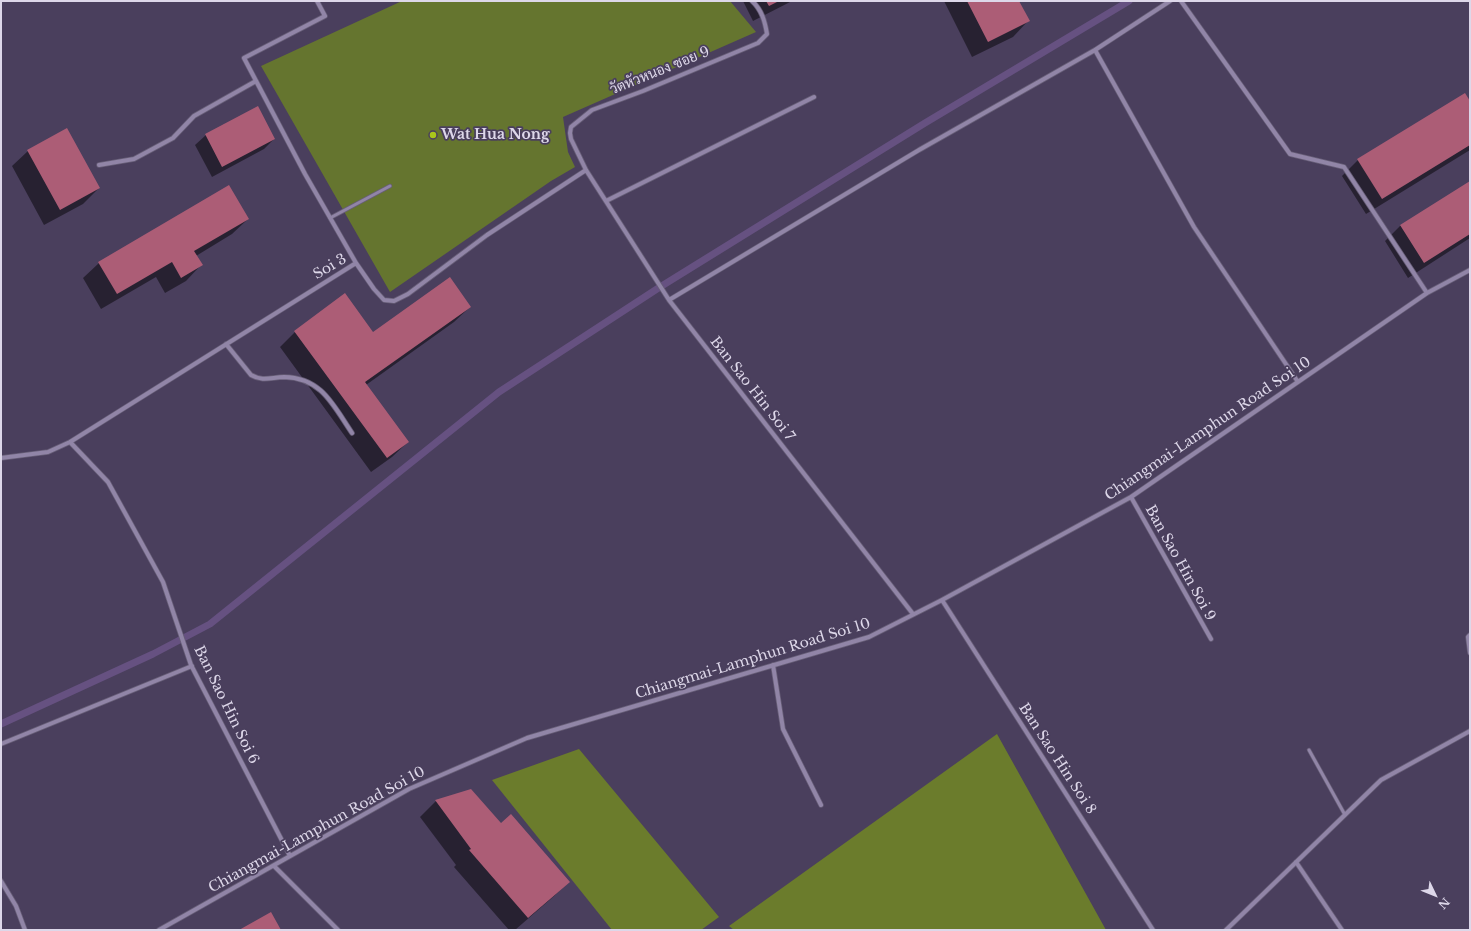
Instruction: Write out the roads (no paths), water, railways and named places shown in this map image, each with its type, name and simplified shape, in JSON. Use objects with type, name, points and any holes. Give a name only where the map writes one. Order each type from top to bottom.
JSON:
[{"type":"street","points":[[317,1],[325,16],[244,58],[305,174],[356,263]]},
{"type":"street","name":"วัตหัวหนอง ซอย 9","points":[[586,170],[571,139],[571,127],[592,110],[643,91],[758,43],[767,34],[764,20],[756,5],[752,1]]},
{"type":"street","points":[[669,300],[918,150],[1095,50],[1170,1]]},
{"type":"street","points":[[1181,1],[1290,154],[1344,167],[1427,293]]},
{"type":"street","points":[[1095,50],[1194,227],[1298,382]]},
{"type":"street","points":[[99,165],[134,159],[173,138],[194,116],[256,81]]},
{"type":"street","points":[[606,201],[814,97]]},
{"type":"street","name":"Ban Sao Hin Soi 7","points":[[586,170],[669,300],[913,614]]},
{"type":"street","name":"Soi 3","points":[[1,458],[48,452],[70,442],[356,263],[374,289],[384,300],[394,301],[408,294],[487,235],[586,170]]},
{"type":"street","name":"Chiangmai-Lamphun Road Soi 10","points":[[159,930],[409,789],[527,738],[869,637],[942,600],[1131,497],[1427,293],[1470,270]]},
{"type":"street","points":[[226,344],[251,375],[257,378],[263,380],[282,377],[294,378],[308,381],[316,386],[324,393],[352,433]]},
{"type":"street","name":"Ban Sao Hin Soi 6","points":[[70,442],[108,482],[163,582],[192,665],[290,856]]},
{"type":"street","name":"Ban Sao Hin Soi 9","points":[[1131,497],[1211,639]]},
{"type":"street","name":"Ban Sao Hin Soi 8","points":[[942,600],[1153,930]]},
{"type":"street","points":[[1470,635],[1468,637],[1470,653]]},
{"type":"street","points":[[1,744],[192,665]]},
{"type":"street","points":[[773,665],[782,729],[821,805]]},
{"type":"street","points":[[1226,930],[1381,780],[1470,731]]},
{"type":"street","points":[[1296,862],[1342,930]]},
{"type":"street","points":[[274,866],[338,930]]},
{"type":"street","points":[[1,881],[16,906],[25,930]]},
{"type":"lane","points":[[330,218],[390,186]]},
{"type":"lane","points":[[1309,750],[1345,815]]},
{"type":"waterway","points":[[1,724],[153,654],[210,624],[499,392],[660,287],[925,123],[1129,1]]},
{"type":"place","name":"Wat Hua Nong","points":[[433,135]]}]
